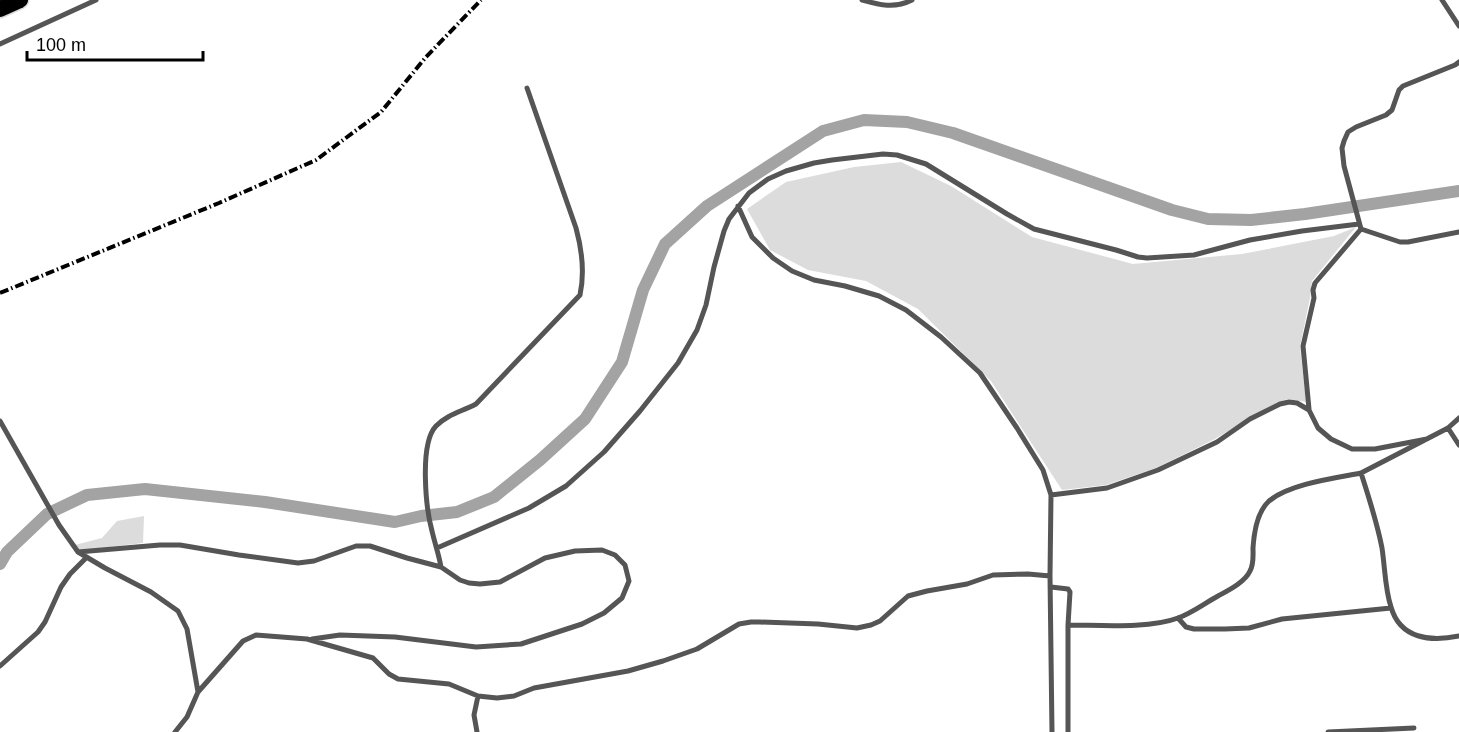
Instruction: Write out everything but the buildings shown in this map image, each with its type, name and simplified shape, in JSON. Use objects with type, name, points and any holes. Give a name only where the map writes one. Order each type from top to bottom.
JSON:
[{"type":"highway","points":[[0,9],[20,0]]},
{"type":"lane","points":[[0,44],[96,0]]},
{"type":"lane","points":[[862,0],[894,6],[912,0]]},
{"type":"lane","points":[[1442,0],[1459,26]]},
{"type":"lane","points":[[1360,227],[1344,166],[1342,148],[1348,132],[1392,110],[1399,90],[1403,86],[1459,62]]},
{"type":"lane","points":[[441,567],[428,506],[425,460],[427,445],[433,429],[445,417],[476,404],[580,295],[583,276],[581,245],[527,88]]},
{"type":"lane","points":[[437,548],[529,508],[566,486],[604,452],[678,363],[697,330],[729,219],[749,193],[768,179],[786,171],[814,163],[883,153],[897,155],[926,164],[1034,228],[1147,258],[1194,255],[1250,240],[1302,231],[1360,227],[1400,242],[1459,232]]},
{"type":"lane","points":[[738,206],[752,237],[773,258],[792,271],[879,296],[906,310],[941,336],[980,373],[1043,470],[1051,495],[1052,732]]},
{"type":"lane","points":[[1360,227],[1313,286],[1314,298],[1304,346],[1308,410],[1318,428],[1331,439],[1352,449],[1375,449],[1427,439]]},
{"type":"lane","points":[[1051,495],[1107,488],[1158,470],[1217,442],[1280,404],[1297,403],[1308,410]]},
{"type":"lane","points":[[1068,625],[1134,626],[1178,618],[1229,590],[1245,578],[1252,563],[1253,544],[1260,512],[1269,501],[1286,490],[1361,473],[1448,428],[1459,418]]},
{"type":"lane","points":[[0,421],[59,525],[78,552],[151,592],[178,611],[187,629],[198,692]]},
{"type":"lane","points":[[1448,428],[1459,445]]},
{"type":"lane","points":[[1361,473],[1376,521],[1391,608],[1396,620],[1406,630],[1418,636],[1432,639],[1459,636]]},
{"type":"lane","points":[[78,552],[180,545],[298,563],[314,561],[356,546],[370,546],[441,567],[460,580],[480,584],[500,582],[545,558],[575,551],[602,550],[615,555],[625,565],[629,581],[622,598],[604,613],[582,624],[521,644],[476,648],[395,637],[340,635],[307,639]]},
{"type":"lane","points":[[0,666],[38,632],[61,587],[86,558]]},
{"type":"lane","points":[[176,732],[187,717],[198,692],[243,641],[263,634],[307,639],[373,658],[389,674],[398,679],[449,684],[478,696],[504,698],[544,686],[628,671],[690,652],[739,624],[751,621],[857,627],[871,625],[880,621],[908,596],[918,593],[967,584],[993,575],[1050,576]]},
{"type":"lane","points":[[1051,587],[1068,589],[1070,592],[1068,732]]},
{"type":"lane","points":[[1178,618],[1186,627],[1194,629],[1249,628],[1282,619],[1391,608]]},
{"type":"lane","points":[[477,732],[474,715],[478,696]]},
{"type":"lane","points":[[1328,732],[1391,731],[1414,728]]},
{"type":"shaded area","points":[[901,162],[951,186],[1032,237],[1133,264],[1242,254],[1334,236],[1356,227],[1312,281],[1300,346],[1306,402],[1288,399],[1276,403],[1213,440],[1156,468],[1106,485],[1062,490],[991,381],[918,309],[866,281],[808,270],[770,250],[747,209],[786,182],[854,167]]},
{"type":"shaded area","points":[[144,516],[143,543],[75,551],[71,546],[102,538],[117,521]]},
{"type":"waterway","points":[[0,564],[7,552],[47,514],[87,495],[145,489],[265,502],[395,522],[457,512],[494,497],[540,460],[585,419],[622,362],[643,290],[665,244],[707,206],[823,131],[864,120],[907,122],[953,133],[1172,210],[1208,219],[1251,220],[1305,214],[1459,191]]},
{"type":"railway","points":[[0,293],[219,203],[316,160],[381,112],[426,57],[481,0]]}]
